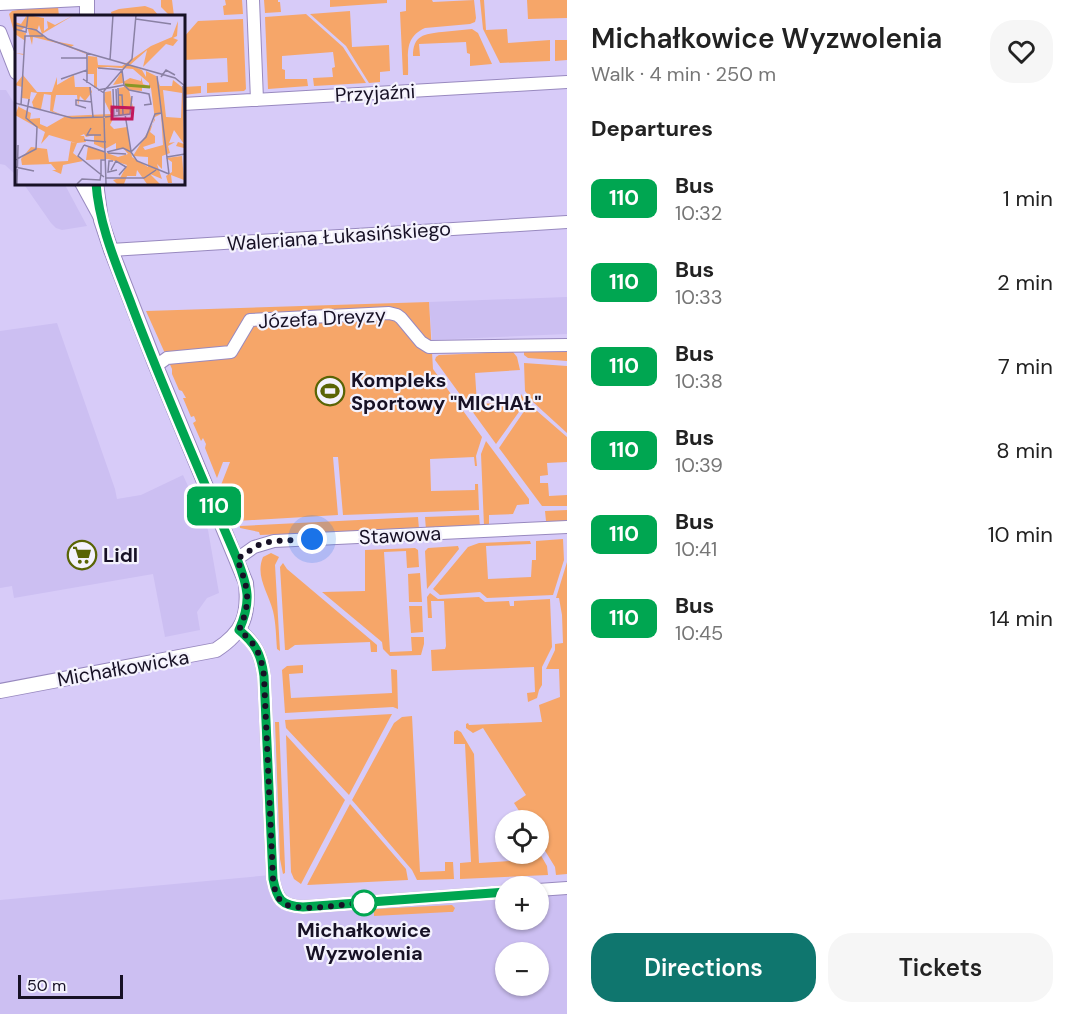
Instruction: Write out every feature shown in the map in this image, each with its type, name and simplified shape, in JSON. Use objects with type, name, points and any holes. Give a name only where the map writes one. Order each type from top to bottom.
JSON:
[{"type":"street","points":[[0,4],[80,0]]},
{"type":"street","points":[[253,0],[257,100]]},
{"type":"street","points":[[0,32],[15,71]]},
{"type":"street","name":"Przyjaźni","points":[[184,104],[567,82]]},
{"type":"street","points":[[82,184],[101,220],[156,366],[246,583],[248,600],[246,615],[239,630],[259,653],[264,676],[275,890],[282,902],[295,907],[495,893]]},
{"type":"street","points":[[96,184],[101,220]]},
{"type":"street","name":"Waleriana Łukasińskiego","points":[[111,250],[567,222]]},
{"type":"street","name":"Józefa Dreyzy","points":[[156,366],[167,358],[231,352],[250,320],[389,313],[401,318],[421,342],[429,346],[567,345]]},
{"type":"street","name":"Stawowa","points":[[237,559],[254,547],[274,541],[567,527]]},
{"type":"street","name":"Michałkowicka","points":[[0,691],[216,650],[230,641],[239,630]]},
{"type":"street","points":[[549,889],[567,888]]},
{"type":"shaded area","points":[[161,0],[172,0],[174,15],[169,15],[161,7]]},
{"type":"shaded area","points":[[225,0],[242,0],[243,14],[224,15]]},
{"type":"shaded area","points":[[264,0],[278,0],[281,12],[265,13]]},
{"type":"shaded area","points":[[330,0],[387,0],[387,3],[330,7]]},
{"type":"shaded area","points":[[406,0],[432,0],[433,2],[474,0],[476,18],[475,22],[470,24],[425,28],[418,32],[410,42],[408,75],[403,75],[400,12],[406,11]]},
{"type":"shaded area","points":[[480,0],[484,0],[486,30],[507,29],[508,43],[550,40],[550,61],[500,63],[483,29]]},
{"type":"shaded area","points":[[527,0],[567,0],[567,18],[528,19]]},
{"type":"shaded area","points":[[145,6],[153,9],[158,15],[112,15],[111,12]]},
{"type":"shaded area","points":[[58,7],[59,15],[15,15],[15,35],[9,14],[18,10]]},
{"type":"shaded area","points":[[350,11],[352,47],[389,45],[390,71],[380,72],[380,82],[369,83],[346,46],[310,14]]},
{"type":"shaded area","points":[[306,14],[343,47],[366,83],[314,86],[313,78],[333,77],[332,68],[335,67],[333,52],[282,56],[285,79],[307,79],[308,86],[268,89],[265,17]]},
{"type":"shaded area","points":[[243,19],[246,89],[244,91],[207,93],[207,83],[228,82],[227,58],[184,60],[184,37],[198,21]]},
{"type":"shaded area","points":[[472,29],[478,33],[492,64],[470,66],[470,54],[467,53],[466,42],[419,44],[420,56],[413,56],[417,40],[425,35]]},
{"type":"shaded area","points":[[555,40],[567,40],[567,60],[555,61]]},
{"type":"shaded area","points":[[201,86],[201,93],[184,95],[184,87]]},
{"type":"shaded area","points":[[0,90],[6,90],[15,104],[15,174],[5,165],[0,164]]},
{"type":"shaded area","points":[[24,184],[65,184],[87,226],[62,230],[51,223]]},
{"type":"shaded area","points":[[567,297],[567,334],[432,340],[429,302]]},
{"type":"shaded area","points":[[429,302],[433,369],[482,437],[476,456],[477,466],[475,466],[474,457],[430,459],[431,491],[475,490],[475,484],[478,484],[479,510],[343,515],[338,457],[333,457],[338,515],[237,521],[221,485],[230,462],[223,462],[217,478],[205,448],[206,444],[203,438],[201,441],[193,423],[196,421],[194,416],[191,417],[183,398],[186,398],[179,390],[146,311]]},
{"type":"shaded area","points":[[57,323],[117,499],[141,495],[183,475],[208,530],[219,593],[207,598],[197,612],[200,630],[165,637],[153,574],[14,598],[12,586],[0,588],[0,331]]},
{"type":"shaded area","points":[[524,348],[567,348],[567,361],[528,358],[524,355]]},
{"type":"shaded area","points":[[513,352],[517,357],[520,370],[475,373],[477,404],[521,402],[521,394],[526,402],[496,444],[435,360],[439,355]]},
{"type":"shaded area","points":[[524,363],[567,366],[567,433],[533,402],[525,391]]},
{"type":"shaded area","points":[[529,404],[567,437],[567,462],[547,463],[548,475],[540,476],[540,483],[548,483],[549,496],[567,495],[567,506],[542,506],[499,448]]},
{"type":"shaded area","points":[[486,441],[529,499],[529,504],[517,505],[513,514],[489,515],[489,526],[484,526],[481,454]]},
{"type":"shaded area","points":[[567,510],[567,523],[548,524],[546,521],[545,511]]},
{"type":"shaded area","points":[[479,515],[480,527],[426,530],[425,517]]},
{"type":"shaded area","points":[[418,517],[419,529],[260,535],[259,532],[240,528],[240,526]]},
{"type":"shaded area","points":[[563,539],[564,560],[553,595],[487,598],[480,592],[440,595],[433,589],[468,547],[479,543],[530,541],[531,544],[486,546],[488,579],[531,577],[532,560],[536,560],[536,541]]},
{"type":"shaded area","points":[[458,546],[459,549],[427,589],[425,551],[428,548]]},
{"type":"shaded area","points":[[415,548],[418,550],[419,567],[407,568],[406,551],[384,552],[390,652],[412,651],[411,637],[424,637],[424,644],[421,655],[390,656],[383,649],[382,642],[322,592],[365,591],[365,550]]},
{"type":"shaded area","points":[[271,553],[279,557],[275,565],[280,651],[277,649],[273,611],[260,571],[263,557]]},
{"type":"shaded area","points":[[567,562],[567,874],[556,875],[555,867],[549,857],[549,810],[519,810],[514,803],[526,795],[483,728],[473,733],[466,728],[466,724],[542,722],[539,705],[560,697],[559,669],[546,669],[555,650],[555,644],[563,643],[562,615],[559,598],[556,598]]},
{"type":"shaded area","points":[[283,563],[287,569],[377,645],[377,652],[371,652],[370,642],[295,645],[285,650],[280,567]]},
{"type":"shaded area","points":[[420,573],[422,602],[409,602],[408,574]]},
{"type":"shaded area","points":[[430,593],[438,599],[479,597],[485,602],[509,601],[510,606],[514,606],[514,601],[550,599],[552,647],[542,667],[542,685],[537,698],[528,702],[527,693],[535,692],[534,667],[432,671],[431,650],[445,649],[446,646],[444,601],[431,601],[432,618],[428,618],[427,597]]},
{"type":"shaded area","points":[[409,606],[422,606],[423,632],[411,633]]},
{"type":"shaded area","points":[[303,665],[303,673],[289,674],[291,698],[392,693],[391,669],[397,670],[398,709],[393,707],[285,713],[282,670],[287,666]]},
{"type":"shaded area","points":[[392,714],[349,795],[286,728],[285,720]]},
{"type":"shaded area","points":[[412,716],[420,872],[445,871],[445,862],[453,862],[454,879],[417,880],[412,870],[352,800],[394,723],[402,717]]},
{"type":"shaded area","points":[[275,722],[279,722],[285,867],[283,874],[280,859]]},
{"type":"shaded area","points":[[457,730],[461,732],[474,754],[479,863],[546,864],[548,875],[460,879],[460,863],[471,862],[465,744],[454,744],[454,732]]},
{"type":"shaded area","points":[[286,735],[345,800],[301,884],[294,879],[291,872]]},
{"type":"shaded area","points":[[350,804],[406,869],[408,880],[307,885]]},
{"type":"shaded area","points":[[271,875],[281,903],[495,895],[495,930],[549,930],[549,892],[567,891],[567,1014],[0,1014],[0,900]]},
{"type":"shaded area","points":[[452,905],[455,908],[453,912],[374,916],[374,909]]},
{"type":"bus line","name":"110","points":[[96,184],[101,220],[111,250],[148,347],[246,583],[248,600],[246,615],[239,630],[249,639],[259,653],[262,662],[273,879],[278,897],[287,905],[303,907],[495,893]]},
{"type":"place","name":"Kompleks Sportowy \"MICHAŁ\"","points":[[330,391]]},
{"type":"place","name":"Lidl","points":[[82,555]]},
{"type":"place","name":"Michałkowice Wyzwolenia","points":[[364,903]]},
{"type":"route","points":[[312,539],[260,544],[237,559],[246,583],[248,600],[246,615],[239,630],[259,653],[264,676],[273,879],[278,897],[287,905],[303,907],[364,903]]}]
